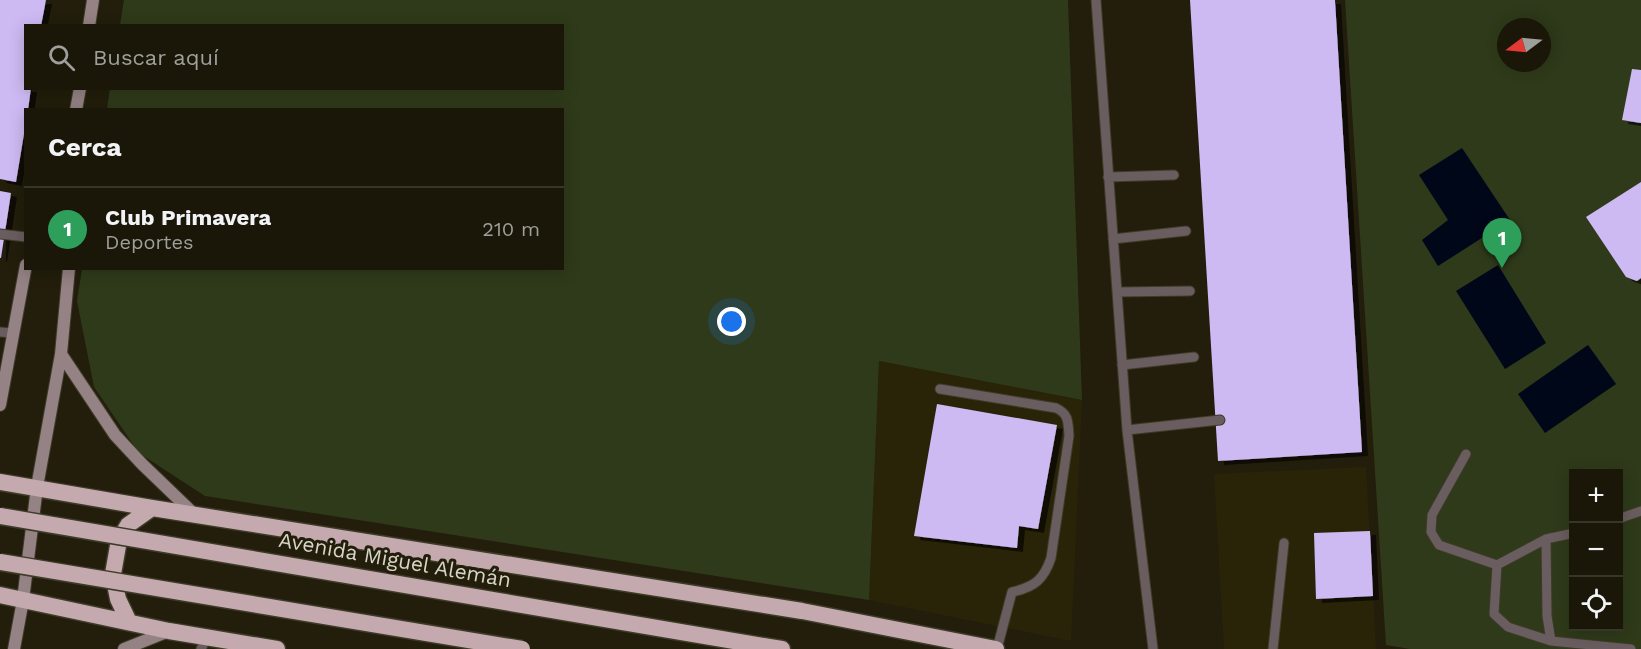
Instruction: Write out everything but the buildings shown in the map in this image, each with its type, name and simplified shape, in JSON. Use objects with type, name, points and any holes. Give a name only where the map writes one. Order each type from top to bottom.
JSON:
[{"type":"highway","points":[[0,482],[802,611],[997,649]]},
{"type":"highway","points":[[129,622],[118,599],[114,574],[119,540],[129,525],[152,508]]},
{"type":"highway","name":"Avenida Miguel Alemán","points":[[0,516],[782,649]]},
{"type":"highway","points":[[0,562],[522,649]]},
{"type":"highway","points":[[0,595],[169,631],[204,643],[277,649]]},
{"type":"main road","points":[[89,24],[93,0]]},
{"type":"main road","points":[[76,108],[80,90]]},
{"type":"main road","points":[[0,405],[6,332],[25,270]]},
{"type":"main road","points":[[14,649],[23,600],[37,487],[61,354],[69,270]]},
{"type":"main road","points":[[61,354],[115,435],[194,514]]},
{"type":"main road","points":[[124,649],[169,631]]},
{"type":"lane","points":[[1096,0],[1127,430],[1153,649]]},
{"type":"lane","points":[[1108,177],[1174,175]]},
{"type":"lane","points":[[1113,239],[1186,231]]},
{"type":"lane","points":[[0,234],[24,237]]},
{"type":"lane","points":[[1117,292],[1190,291]]},
{"type":"lane","points":[[1122,365],[1194,357]]},
{"type":"lane","points":[[940,389],[1056,408],[1064,412],[1068,418],[1069,436],[1052,558],[1047,571],[1037,582],[1028,589],[1012,592],[997,649]]},
{"type":"lane","points":[[1127,430],[1220,420]]},
{"type":"lane","points":[[1466,454],[1432,515],[1431,532],[1439,545],[1497,565],[1546,539],[1569,534]]},
{"type":"lane","points":[[1623,518],[1640,514]]},
{"type":"lane","points":[[1546,539],[1547,616],[1551,641]]},
{"type":"lane","points":[[1273,649],[1284,543]]},
{"type":"lane","points":[[1497,565],[1494,614],[1508,627],[1551,641],[1631,649]]},
{"type":"shaded area","points":[[879,361],[1082,400],[1071,641],[869,600]]},
{"type":"shaded area","points":[[1366,467],[1376,649],[1224,649],[1214,474]]},
{"type":"green space","points":[[124,0],[1068,0],[1082,400],[879,361],[869,600],[205,496],[139,453],[94,387],[77,301],[82,270],[564,270],[564,108],[107,108],[110,90],[564,90],[564,24],[120,24]]},
{"type":"green space","points":[[1345,0],[1641,0],[1641,649],[1410,649],[1386,645]]},
{"type":"water","points":[[1462,148],[1510,220],[1438,266],[1422,240],[1448,220],[1419,175]]},
{"type":"water","points":[[1498,265],[1546,343],[1505,369],[1456,291]]},
{"type":"water","points":[[1588,345],[1616,384],[1545,433],[1518,394]]},
{"type":"place","name":"Club Primavera","points":[[1502,268]]}]
